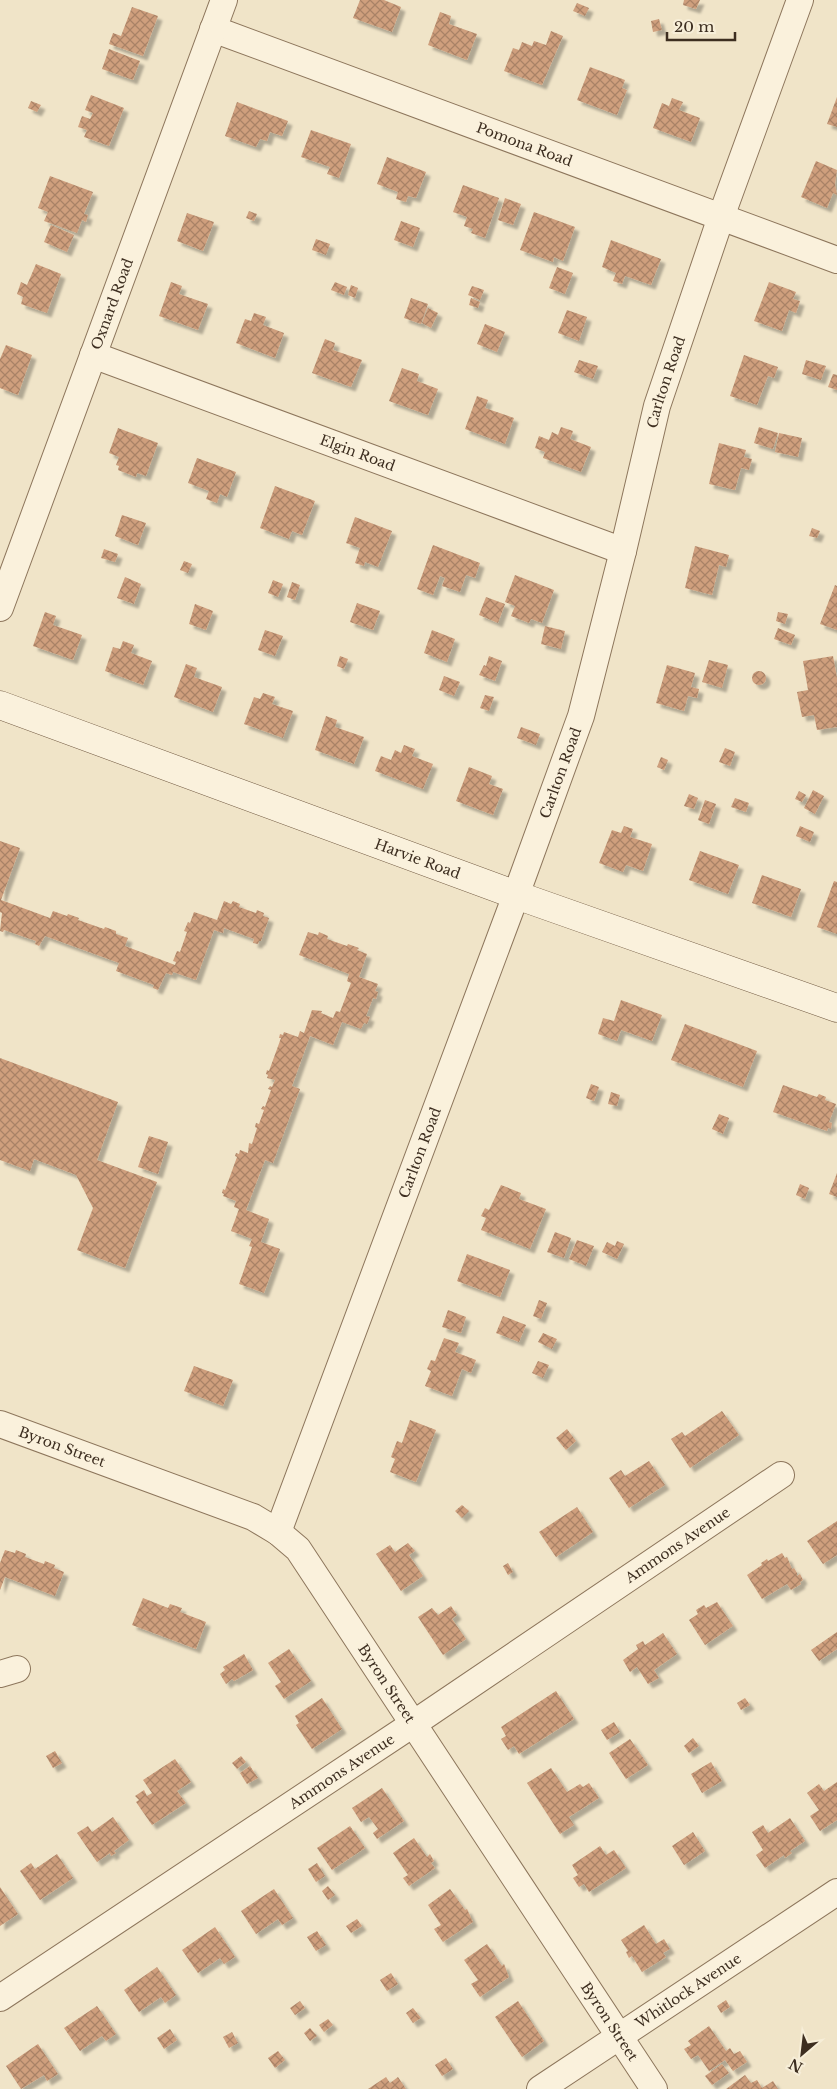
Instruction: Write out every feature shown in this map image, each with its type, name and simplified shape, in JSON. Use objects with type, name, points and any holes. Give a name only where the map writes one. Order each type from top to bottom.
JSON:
[{"type":"street","name":"Oxnard Road","points":[[0,608],[224,0]]},
{"type":"street","name":"Carlton Road","points":[[278,1532],[581,716],[623,551],[657,406],[721,217],[800,0]]},
{"type":"street","name":"Pomona Road","points":[[213,29],[837,260]]},
{"type":"street","name":"Elgin Road","points":[[93,355],[623,551]]},
{"type":"street","name":"Harvie Road","points":[[0,705],[516,895],[837,1008]]},
{"type":"street","name":"Byron Street","points":[[0,1424],[253,1517],[278,1532],[298,1549],[654,2089]]},
{"type":"street","name":"Ammons Avenue","points":[[0,1998],[414,1724],[781,1475]]},
{"type":"street","name":"Whitlock Avenue","points":[[540,2089],[837,1892]]},
{"type":"building","points":[[360,0],[384,0],[401,7],[392,32],[353,18]]},
{"type":"building","points":[[684,0],[700,0],[696,9],[683,5]]},
{"type":"building","points":[[577,3],[589,8],[585,16],[573,11]]},
{"type":"building","points":[[132,7],[158,16],[143,56],[109,44],[113,33],[121,36]]},
{"type":"building","points":[[440,12],[451,16],[449,24],[477,34],[467,60],[428,45]]},
{"type":"building","points":[[659,19],[662,30],[653,32],[651,21]]},
{"type":"building","points":[[551,31],[563,36],[542,85],[504,71],[513,48],[519,50],[522,42],[532,46],[534,41],[546,45]]},
{"type":"building","points":[[109,49],[140,61],[133,80],[102,69]]},
{"type":"building","points":[[590,67],[625,80],[622,88],[627,90],[617,115],[577,100]]},
{"type":"building","points":[[91,95],[124,108],[109,146],[84,137],[87,130],[78,127],[82,116],[90,119],[93,113],[85,110]]},
{"type":"building","points":[[837,97],[837,127],[827,124]]},
{"type":"building","points":[[672,98],[683,102],[679,110],[700,118],[691,142],[653,128],[662,103],[669,106]]},
{"type":"building","points":[[31,101],[41,105],[37,112],[28,108]]},
{"type":"building","points":[[237,102],[288,121],[282,136],[270,132],[267,141],[260,139],[256,147],[225,136]]},
{"type":"building","points":[[311,130],[351,144],[339,178],[327,174],[330,167],[301,157]]},
{"type":"building","points":[[387,157],[426,172],[416,198],[408,196],[406,202],[396,199],[398,192],[377,184]]},
{"type":"building","points":[[816,161],[837,170],[835,184],[837,195],[833,193],[827,208],[801,197]]},
{"type":"building","points":[[50,176],[93,192],[84,214],[88,215],[86,222],[82,220],[77,233],[44,221],[48,212],[38,208]]},
{"type":"building","points":[[463,185],[499,198],[485,238],[471,233],[473,229],[464,226],[467,217],[453,212]]},
{"type":"building","points":[[505,198],[521,204],[513,225],[498,220]]},
{"type":"building","points":[[249,211],[257,214],[254,221],[246,218]]},
{"type":"building","points":[[534,212],[575,227],[563,261],[554,257],[553,262],[520,250]]},
{"type":"building","points":[[187,213],[214,222],[203,251],[177,241]]},
{"type":"building","points":[[401,221],[420,228],[413,247],[394,240]]},
{"type":"building","points":[[51,225],[74,235],[67,252],[44,242]]},
{"type":"building","points":[[316,239],[330,244],[326,255],[312,250]]},
{"type":"building","points":[[611,240],[661,259],[651,285],[625,276],[622,284],[613,281],[616,273],[602,267]]},
{"type":"building","points":[[36,264],[61,274],[47,313],[21,304],[23,297],[17,294],[21,282],[27,285]]},
{"type":"building","points":[[557,267],[573,273],[565,294],[549,288]]},
{"type":"building","points":[[171,282],[182,286],[179,294],[208,304],[198,330],[159,316]]},
{"type":"building","points":[[335,282],[347,287],[344,295],[331,290]]},
{"type":"building","points":[[769,282],[796,292],[793,299],[800,301],[796,313],[789,310],[782,331],[754,321]]},
{"type":"building","points":[[351,285],[358,288],[355,298],[348,295]]},
{"type":"building","points":[[472,286],[484,290],[480,300],[468,295]]},
{"type":"building","points":[[411,298],[428,304],[421,324],[404,318]]},
{"type":"building","points":[[471,298],[480,302],[478,308],[469,305]]},
{"type":"building","points":[[428,308],[438,313],[431,328],[422,323]]},
{"type":"building","points":[[567,310],[587,317],[579,341],[558,333]]},
{"type":"building","points":[[254,313],[266,317],[263,325],[284,333],[275,358],[236,343],[245,319],[251,321]]},
{"type":"building","points":[[485,324],[505,332],[497,352],[477,344]]},
{"type":"building","points":[[325,339],[335,343],[333,350],[362,360],[351,387],[312,373]]},
{"type":"building","points":[[6,345],[32,355],[18,395],[0,388],[0,359]]},
{"type":"building","points":[[744,355],[778,367],[774,378],[768,376],[757,405],[730,396]]},
{"type":"building","points":[[579,360],[598,366],[593,379],[574,372]]},
{"type":"building","points":[[806,360],[826,366],[821,380],[802,374]]},
{"type":"building","points":[[402,368],[419,374],[417,381],[438,389],[428,415],[389,401]]},
{"type":"building","points":[[833,374],[837,375],[837,390],[828,387]]},
{"type":"building","points":[[477,396],[488,400],[485,408],[514,418],[505,444],[465,429]]},
{"type":"building","points":[[561,427],[573,431],[570,439],[591,447],[581,472],[543,458],[545,452],[535,448],[539,436],[549,440],[552,432],[558,435]]},
{"type":"building","points":[[759,427],[778,433],[773,449],[754,443]]},
{"type":"building","points":[[118,428],[158,443],[146,476],[137,473],[136,477],[118,470],[119,466],[116,465],[119,457],[109,453]]},
{"type":"building","points":[[779,433],[802,438],[798,457],[775,452]]},
{"type":"building","points":[[719,443],[746,450],[744,457],[752,459],[749,470],[741,468],[735,490],[709,484]]},
{"type":"building","points":[[197,458],[236,472],[227,497],[220,494],[217,503],[206,499],[209,491],[188,483]]},
{"type":"building","points":[[275,486],[315,501],[302,535],[292,531],[289,539],[260,528]]},
{"type":"building","points":[[122,515],[146,523],[138,545],[115,536]]},
{"type":"building","points":[[355,517],[392,531],[378,567],[365,562],[364,566],[355,563],[360,548],[346,543]]},
{"type":"building","points":[[812,528],[820,531],[817,538],[809,536]]},
{"type":"building","points":[[433,545],[480,563],[475,578],[466,575],[460,592],[442,586],[445,578],[440,576],[433,595],[417,589]]},
{"type":"building","points":[[695,546],[729,555],[726,567],[719,565],[712,595],[685,588]]},
{"type":"building","points":[[104,549],[118,554],[115,562],[101,558]]},
{"type":"building","points":[[184,561],[192,564],[188,573],[180,570]]},
{"type":"building","points":[[515,575],[554,590],[542,623],[531,619],[529,623],[511,616],[515,606],[505,602]]},
{"type":"building","points":[[125,577],[141,584],[134,604],[117,598]]},
{"type":"building","points":[[273,580],[283,584],[278,597],[268,593]]},
{"type":"building","points":[[292,582],[300,585],[295,600],[287,597]]},
{"type":"building","points":[[835,585],[837,586],[837,630],[820,624]]},
{"type":"building","points":[[486,597],[505,604],[498,623],[479,615]]},
{"type":"building","points":[[357,603],[380,611],[373,630],[350,622]]},
{"type":"building","points":[[195,604],[213,611],[206,630],[189,624]]},
{"type":"building","points":[[45,612],[56,616],[53,625],[82,635],[73,660],[33,646]]},
{"type":"building","points":[[778,612],[788,614],[785,624],[776,621]]},
{"type":"building","points":[[545,626],[565,631],[561,649],[541,644]]},
{"type":"building","points":[[778,628],[795,635],[791,645],[774,639]]},
{"type":"building","points":[[265,630],[283,636],[275,656],[258,650]]},
{"type":"building","points":[[432,630],[455,639],[447,662],[424,653]]},
{"type":"building","points":[[123,641],[134,645],[131,653],[152,661],[143,685],[105,671],[113,647],[120,649]]},
{"type":"building","points":[[340,656],[348,659],[344,669],[337,666]]},
{"type":"building","points":[[489,656],[502,661],[495,681],[479,675],[484,665],[486,666]]},
{"type":"building","points":[[833,656],[837,678],[837,727],[817,730],[814,715],[802,717],[797,692],[808,690],[803,661]]},
{"type":"building","points":[[709,660],[728,665],[722,688],[702,682]]},
{"type":"building","points":[[186,664],[197,668],[194,677],[222,687],[213,712],[174,697]]},
{"type":"building","points":[[667,665],[695,673],[691,687],[699,689],[697,698],[688,696],[684,711],[656,703]]},
{"type":"building","points":[[759,671],[764,673],[766,678],[764,683],[759,685],[754,683],[752,678],[754,673]]},
{"type":"building","points":[[444,676],[460,682],[454,696],[439,690]]},
{"type":"building","points":[[263,693],[275,697],[272,704],[293,711],[283,738],[244,724],[254,697],[260,699]]},
{"type":"building","points":[[485,695],[494,697],[489,711],[480,708]]},
{"type":"building","points":[[326,716],[337,720],[335,727],[364,737],[354,764],[315,750]]},
{"type":"building","points":[[521,727],[540,734],[536,745],[517,738]]},
{"type":"building","points":[[404,745],[415,749],[412,756],[433,764],[423,789],[375,771],[381,756],[391,760],[395,750],[401,753]]},
{"type":"building","points":[[725,748],[735,752],[730,766],[719,762]]},
{"type":"building","points":[[661,757],[668,760],[664,770],[657,767]]},
{"type":"building","points":[[469,767],[492,776],[489,784],[503,789],[493,815],[456,801]]},
{"type":"building","points":[[813,790],[824,796],[815,814],[804,808]]},
{"type":"building","points":[[799,791],[806,795],[802,802],[795,799]]},
{"type":"building","points":[[689,794],[698,798],[694,809],[684,806]]},
{"type":"building","points":[[735,798],[749,803],[746,812],[731,807]]},
{"type":"building","points":[[705,800],[716,804],[709,824],[698,820]]},
{"type":"building","points":[[624,826],[633,829],[630,837],[652,844],[643,871],[626,865],[623,872],[599,863],[612,830],[621,833]]},
{"type":"building","points":[[800,826],[814,832],[810,842],[796,836]]},
{"type":"building","points":[[0,841],[20,848],[1,900],[50,918],[53,911],[67,916],[68,914],[79,918],[78,920],[104,929],[105,927],[116,931],[116,934],[128,938],[125,946],[175,965],[176,962],[173,961],[177,951],[180,952],[187,932],[184,931],[188,922],[190,923],[194,912],[217,920],[224,901],[231,904],[233,901],[240,904],[239,907],[256,913],[257,910],[264,913],[263,916],[269,918],[261,941],[258,944],[253,943],[254,939],[224,928],[223,933],[214,930],[196,980],[173,972],[172,975],[166,973],[158,990],[153,988],[154,985],[116,971],[119,963],[45,936],[39,946],[35,944],[36,941],[4,930],[3,932],[0,931],[2,913],[0,912]]},
{"type":"building","points":[[700,851],[739,865],[728,894],[689,880]]},
{"type":"building","points":[[762,875],[801,889],[791,917],[752,903]]},
{"type":"building","points":[[834,881],[837,882],[837,934],[817,927]]},
{"type":"building","points":[[308,932],[318,935],[319,932],[328,936],[327,939],[359,948],[357,950],[367,954],[359,977],[378,984],[375,991],[378,992],[376,999],[373,998],[366,1016],[370,1017],[367,1024],[364,1023],[361,1029],[342,1022],[333,1045],[310,1036],[292,1086],[300,1089],[273,1163],[265,1160],[246,1210],[269,1219],[261,1242],[280,1249],[264,1293],[239,1284],[252,1247],[249,1246],[252,1239],[231,1231],[239,1209],[234,1207],[236,1201],[223,1196],[224,1194],[222,1193],[223,1189],[225,1190],[237,1157],[235,1156],[236,1153],[239,1154],[240,1150],[248,1153],[249,1143],[252,1144],[257,1128],[255,1127],[256,1123],[259,1124],[264,1110],[261,1109],[263,1106],[265,1107],[271,1090],[268,1089],[270,1086],[272,1087],[275,1080],[267,1078],[268,1075],[266,1074],[267,1070],[269,1071],[281,1038],[279,1038],[280,1034],[283,1035],[284,1032],[298,1037],[300,1031],[304,1033],[312,1010],[322,1011],[321,1013],[333,1018],[336,1011],[340,1012],[351,983],[347,981],[349,974],[299,955]]},
{"type":"building","points":[[621,1000],[662,1015],[652,1041],[621,1030],[617,1041],[598,1034],[603,1018],[614,1021]]},
{"type":"building","points":[[685,1024],[757,1051],[743,1087],[671,1060]]},
{"type":"building","points":[[0,1058],[118,1102],[97,1160],[157,1182],[125,1268],[77,1250],[93,1208],[76,1175],[34,1159],[30,1171],[0,1160]]},
{"type":"building","points":[[591,1084],[599,1087],[594,1101],[586,1098]]},
{"type":"building","points":[[783,1085],[817,1097],[819,1094],[826,1097],[825,1100],[836,1104],[829,1122],[832,1123],[831,1129],[828,1128],[827,1131],[773,1112]]},
{"type":"building","points":[[611,1092],[620,1095],[617,1106],[608,1104]]},
{"type":"building","points":[[719,1114],[729,1118],[723,1134],[712,1129]]},
{"type":"building","points":[[149,1136],[168,1142],[158,1174],[138,1167]]},
{"type":"building","points":[[837,1173],[837,1197],[829,1194]]},
{"type":"building","points":[[800,1184],[809,1188],[805,1199],[796,1195]]},
{"type":"building","points":[[501,1185],[521,1193],[519,1199],[546,1209],[530,1249],[481,1230],[486,1218],[481,1216],[485,1208],[489,1210]]},
{"type":"building","points":[[555,1232],[571,1238],[564,1258],[547,1252]]},
{"type":"building","points":[[577,1240],[594,1246],[586,1266],[569,1259]]},
{"type":"building","points":[[617,1241],[624,1244],[617,1259],[602,1252],[607,1242],[615,1246]]},
{"type":"building","points":[[467,1254],[510,1270],[500,1297],[457,1281]]},
{"type":"building","points":[[539,1300],[547,1303],[541,1319],[533,1316]]},
{"type":"building","points":[[448,1310],[466,1317],[461,1333],[442,1327]]},
{"type":"building","points":[[503,1316],[526,1325],[519,1342],[496,1333]]},
{"type":"building","points":[[543,1333],[557,1339],[552,1349],[538,1342]]},
{"type":"building","points":[[444,1338],[459,1343],[455,1352],[476,1360],[471,1373],[462,1369],[452,1396],[425,1386],[431,1371],[427,1369],[431,1360],[435,1361]]},
{"type":"building","points":[[538,1361],[549,1365],[543,1378],[532,1373]]},
{"type":"building","points":[[194,1366],[233,1380],[223,1406],[184,1391]]},
{"type":"building","points":[[722,1411],[739,1435],[690,1468],[671,1439],[682,1432],[685,1436]]},
{"type":"building","points":[[410,1420],[436,1430],[416,1482],[390,1472],[395,1459],[391,1457],[397,1441],[402,1443]]},
{"type":"building","points":[[567,1429],[576,1441],[566,1450],[556,1438]]},
{"type":"building","points":[[649,1461],[665,1485],[629,1508],[609,1478],[621,1470],[625,1476]]},
{"type":"building","points":[[462,1505],[469,1511],[462,1518],[455,1511]]},
{"type":"building","points":[[577,1507],[593,1532],[556,1557],[539,1532]]},
{"type":"building","points":[[837,1521],[837,1555],[823,1564],[807,1541]]},
{"type":"building","points":[[408,1543],[415,1551],[409,1555],[423,1576],[401,1591],[376,1554],[390,1545],[395,1552]]},
{"type":"building","points":[[5,1550],[15,1553],[16,1550],[26,1554],[25,1557],[44,1564],[45,1561],[55,1565],[54,1568],[64,1572],[55,1596],[5,1577],[0,1590],[0,1563]]},
{"type":"building","points":[[782,1553],[785,1558],[787,1557],[797,1576],[800,1574],[803,1580],[800,1582],[801,1584],[791,1590],[787,1584],[762,1599],[747,1575],[762,1565],[761,1563],[767,1559],[768,1561]]},
{"type":"building","points":[[508,1563],[513,1572],[508,1575],[503,1566]]},
{"type":"building","points":[[143,1598],[168,1608],[170,1604],[182,1608],[180,1612],[206,1622],[196,1649],[132,1625]]},
{"type":"building","points":[[717,1602],[733,1626],[705,1645],[689,1620],[698,1614],[696,1610],[704,1605],[706,1608]]},
{"type":"building","points":[[451,1606],[457,1615],[452,1619],[466,1639],[443,1655],[418,1617],[432,1608],[438,1615]]},
{"type":"building","points":[[837,1632],[837,1649],[819,1661],[811,1650]]},
{"type":"building","points":[[663,1633],[677,1654],[654,1670],[659,1678],[648,1684],[637,1667],[630,1672],[623,1660],[638,1649],[636,1645],[643,1641],[645,1645]]},
{"type":"building","points":[[289,1649],[311,1681],[284,1699],[275,1686],[281,1682],[268,1663]]},
{"type":"building","points":[[244,1654],[253,1670],[234,1681],[232,1679],[226,1684],[220,1674],[225,1670],[223,1667]]},
{"type":"building","points":[[556,1691],[574,1719],[519,1754],[514,1746],[508,1750],[501,1739],[506,1736],[501,1727]]},
{"type":"building","points":[[322,1698],[342,1729],[312,1749],[296,1725],[299,1723],[295,1716]]},
{"type":"building","points":[[745,1698],[750,1705],[741,1710],[737,1703]]},
{"type":"building","points":[[614,1722],[620,1732],[607,1740],[601,1730]]},
{"type":"building","points":[[693,1738],[699,1746],[689,1753],[684,1746]]},
{"type":"building","points":[[630,1739],[648,1765],[626,1779],[609,1753]]},
{"type":"building","points":[[55,1751],[62,1763],[53,1768],[46,1756]]},
{"type":"building","points":[[241,1756],[246,1762],[237,1769],[232,1763]]},
{"type":"building","points":[[175,1759],[191,1782],[177,1791],[186,1803],[152,1825],[136,1802],[139,1800],[135,1796],[144,1790],[147,1796],[152,1793],[143,1780]]},
{"type":"building","points":[[711,1762],[722,1781],[702,1793],[691,1774]]},
{"type":"building","points":[[250,1766],[258,1778],[247,1784],[240,1773]]},
{"type":"building","points":[[551,1768],[567,1792],[580,1784],[583,1787],[589,1783],[599,1798],[569,1817],[574,1825],[560,1834],[527,1783]]},
{"type":"building","points":[[837,1782],[837,1820],[820,1831],[810,1816],[819,1810],[807,1793],[819,1784],[824,1791]]},
{"type":"building","points":[[382,1788],[404,1821],[377,1839],[373,1833],[378,1829],[369,1817],[361,1822],[352,1808]]},
{"type":"building","points":[[113,1817],[129,1840],[114,1851],[116,1853],[111,1856],[110,1853],[97,1862],[77,1833],[88,1826],[92,1832]]},
{"type":"building","points":[[790,1818],[805,1841],[790,1851],[792,1853],[785,1858],[784,1855],[765,1868],[756,1855],[763,1850],[752,1832],[763,1825],[768,1833]]},
{"type":"building","points":[[350,1826],[365,1848],[332,1870],[317,1848]]},
{"type":"building","points":[[693,1832],[705,1851],[684,1865],[672,1846]]},
{"type":"building","points":[[414,1838],[427,1857],[430,1854],[434,1861],[431,1863],[435,1868],[409,1886],[403,1878],[408,1875],[393,1853]]},
{"type":"building","points":[[600,1846],[606,1855],[614,1850],[626,1868],[589,1892],[584,1884],[579,1887],[573,1878],[578,1875],[572,1865]]},
{"type":"building","points":[[57,1854],[73,1878],[40,1900],[20,1871],[31,1863],[35,1869]]},
{"type":"building","points":[[317,1863],[325,1876],[316,1882],[308,1869]]},
{"type":"building","points":[[328,1886],[335,1895],[328,1900],[322,1891]]},
{"type":"building","points":[[0,1887],[18,1914],[0,1926]]},
{"type":"building","points":[[274,1889],[293,1918],[282,1925],[278,1919],[256,1934],[241,1911]]},
{"type":"building","points":[[450,1889],[465,1910],[467,1909],[473,1922],[443,1942],[434,1929],[441,1925],[428,1905]]},
{"type":"building","points":[[357,1919],[362,1926],[351,1933],[346,1926]]},
{"type":"building","points":[[644,1925],[656,1944],[664,1939],[670,1949],[663,1953],[666,1957],[642,1972],[632,1956],[629,1958],[626,1952],[628,1951],[621,1940]]},
{"type":"building","points":[[215,1927],[235,1957],[224,1964],[220,1958],[198,1973],[182,1950]]},
{"type":"building","points":[[317,1931],[326,1945],[316,1951],[307,1937]]},
{"type":"building","points":[[487,1944],[502,1966],[504,1964],[509,1977],[480,1997],[471,1984],[478,1980],[464,1960]]},
{"type":"building","points":[[157,1967],[176,1995],[165,2003],[161,1997],[139,2012],[124,1990]]},
{"type":"building","points":[[391,1973],[398,1984],[387,1991],[380,1980]]},
{"type":"building","points":[[726,2000],[730,2007],[721,2013],[717,2006]]},
{"type":"building","points":[[300,2001],[305,2008],[295,2015],[290,2008]]},
{"type":"building","points":[[518,2001],[544,2041],[522,2057],[495,2017]]},
{"type":"building","points":[[97,2006],[116,2034],[106,2041],[102,2036],[80,2051],[64,2028]]},
{"type":"building","points":[[413,2008],[421,2018],[413,2023],[406,2013]]},
{"type":"building","points":[[328,2019],[333,2025],[324,2032],[319,2025]]},
{"type":"building","points":[[709,2026],[726,2051],[730,2048],[734,2054],[740,2051],[747,2062],[733,2071],[725,2060],[709,2071],[698,2055],[691,2059],[684,2049],[691,2045],[688,2041]]},
{"type":"building","points":[[310,2028],[317,2036],[310,2041],[304,2033]]},
{"type":"building","points":[[170,2029],[177,2040],[164,2049],[157,2038]]},
{"type":"building","points":[[232,2032],[238,2043],[229,2048],[223,2037]]},
{"type":"building","points":[[38,2044],[58,2074],[47,2081],[44,2075],[21,2089],[6,2066]]},
{"type":"building","points":[[278,2051],[285,2060],[275,2068],[268,2058]]},
{"type":"building","points":[[446,2058],[453,2069],[442,2076],[435,2065]]},
{"type":"building","points":[[722,2064],[729,2073],[712,2085],[705,2076]]},
{"type":"building","points":[[745,2075],[751,2083],[757,2080],[762,2088],[773,2081],[778,2089],[726,2089]]},
{"type":"building","points":[[386,2077],[390,2083],[398,2077],[406,2089],[368,2089]]}]
